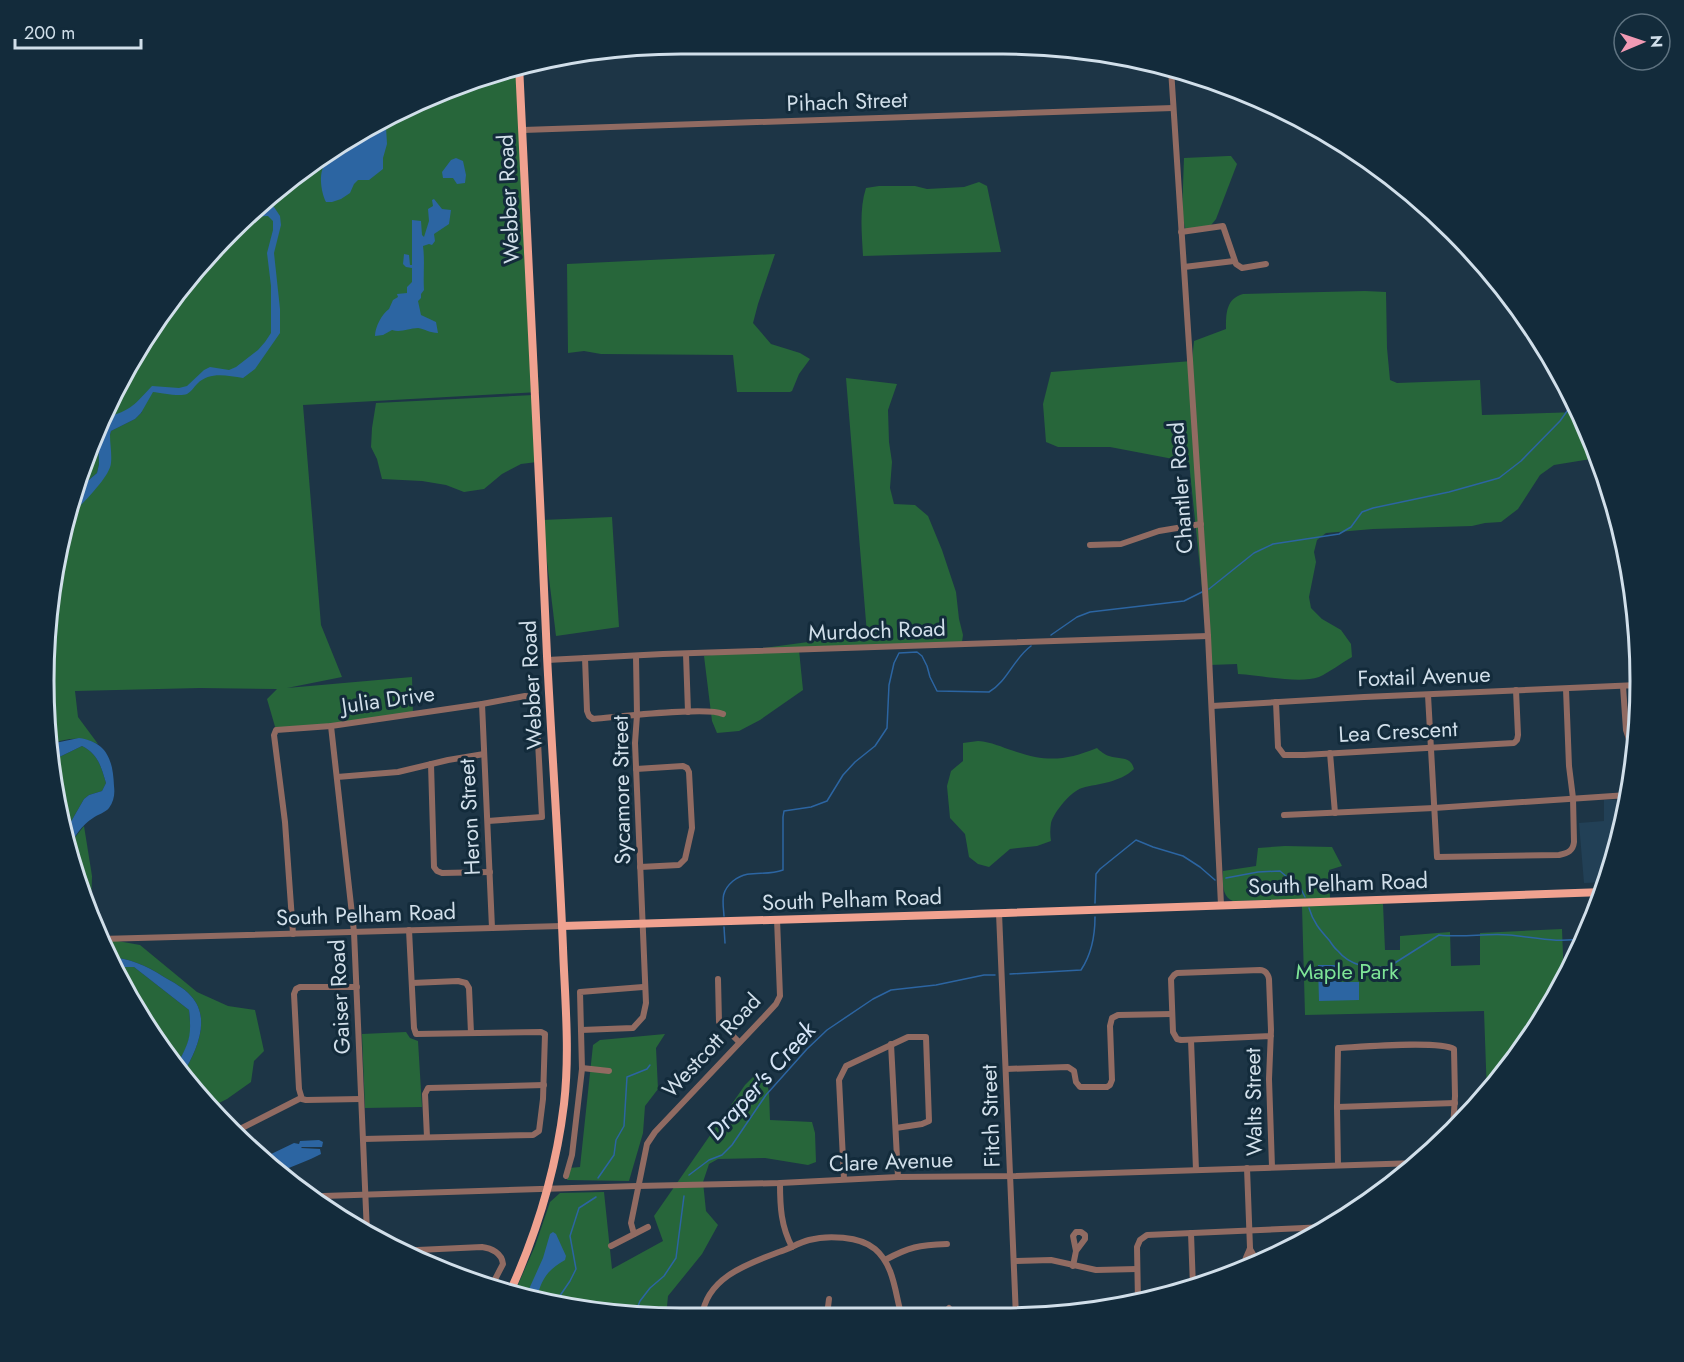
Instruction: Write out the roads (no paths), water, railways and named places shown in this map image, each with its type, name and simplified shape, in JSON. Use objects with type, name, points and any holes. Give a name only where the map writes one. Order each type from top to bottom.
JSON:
[{"type":"main road","name":"Webber Road","points":[[513,1285],[527,1255],[548,1189],[560,1134],[567,1058],[520,75]]},
{"type":"main road","name":"South Pelham Road","points":[[562,926],[1593,892]]},
{"type":"street","name":"Chantler Road","points":[[1171,77],[1208,636],[1221,905]]},
{"type":"street","name":"Pihach Street","points":[[523,130],[1173,108]]},
{"type":"street","points":[[1181,232],[1223,226],[1234,261],[1242,268],[1266,264]]},
{"type":"street","points":[[1184,267],[1234,261]]},
{"type":"street","points":[[1090,545],[1121,544],[1159,531],[1201,524]]},
{"type":"street","name":"Murdoch Road","points":[[547,660],[1208,636]]},
{"type":"street","points":[[686,654],[688,712]]},
{"type":"street","name":"Sycamore Street","points":[[581,1030],[633,1028],[643,1017],[645,1003],[643,924],[635,743],[636,656]]},
{"type":"street","points":[[585,658],[587,711],[593,719],[688,712],[717,711],[723,714]]},
{"type":"street","points":[[1623,686],[1628,735]]},
{"type":"street","name":"Foxtail Avenue","points":[[1212,706],[1630,686]]},
{"type":"street","points":[[1428,695],[1437,857],[1559,855],[1569,853],[1574,847],[1566,689]]},
{"type":"street","name":"Lea Crescent","points":[[1276,702],[1278,747],[1284,755],[1290,756],[1514,742],[1518,735],[1516,690]]},
{"type":"street","name":"Julia Drive","points":[[293,934],[285,822],[274,735],[276,730],[331,726],[525,696],[533,697],[536,704],[542,817],[488,821]]},
{"type":"street","name":"Heron Street","points":[[482,704],[492,928]]},
{"type":"street","name":"Gaiser Road","points":[[331,726],[354,932],[367,1224]]},
{"type":"street","points":[[1330,753],[1335,813]]},
{"type":"street","points":[[337,777],[398,772],[484,754]]},
{"type":"street","points":[[431,764],[434,867],[442,873],[490,872]]},
{"type":"street","points":[[636,769],[682,766],[687,768],[690,772],[692,817],[692,828],[682,863],[640,867]]},
{"type":"street","points":[[1284,815],[1619,795]]},
{"type":"street","name":"Fitch Street","points":[[999,913],[1016,1308]]},
{"type":"street","name":"Westcott Road","points":[[634,1234],[631,1223],[646,1144],[776,1004],[780,996],[777,919]]},
{"type":"street","name":"South Pelham Road","points":[[110,939],[562,926]]},
{"type":"street","points":[[363,1139],[536,1134],[540,1127],[544,1085],[544,1033],[416,1034],[409,930]]},
{"type":"street","name":"Walts Street","points":[[1270,1036],[1174,1039],[1172,974],[1260,970],[1269,972],[1270,1036],[1269,1079],[1272,1167]]},
{"type":"street","points":[[718,979],[719,1022],[739,1042]]},
{"type":"street","points":[[412,983],[458,981],[466,983],[469,988],[471,1033]]},
{"type":"street","points":[[301,1098],[294,994],[296,989],[300,987],[357,987]]},
{"type":"street","points":[[566,1176],[572,1155],[582,1068],[580,992],[643,987]]},
{"type":"street","points":[[1006,1069],[1068,1067],[1074,1071],[1078,1087],[1112,1086],[1110,1026],[1112,1018],[1118,1015],[1172,1014]]},
{"type":"street","points":[[844,1179],[840,1080],[842,1072],[846,1066],[891,1044],[908,1037],[926,1037],[929,1121],[896,1128]]},
{"type":"street","points":[[1191,1040],[1196,1170]]},
{"type":"street","points":[[891,1044],[898,1177]]},
{"type":"street","points":[[1338,1165],[1338,1048],[1393,1045],[1445,1046],[1454,1049],[1454,1115]]},
{"type":"street","points":[[582,1068],[609,1071]]},
{"type":"street","points":[[427,1137],[425,1094],[428,1088],[544,1085]]},
{"type":"street","points":[[242,1128],[301,1098],[306,1100],[362,1099]]},
{"type":"street","points":[[1337,1107],[1455,1103]]},
{"type":"street","name":"Clare Avenue","points":[[324,1196],[780,1184],[898,1177],[1010,1176],[1402,1163]]},
{"type":"street","points":[[1246,1259],[1250,1248],[1247,1168]]},
{"type":"street","points":[[780,1184],[782,1222],[792,1247]]},
{"type":"street","points":[[611,1246],[648,1227]]},
{"type":"street","points":[[1138,1293],[1137,1248],[1142,1238],[1150,1234],[1306,1228]]},
{"type":"street","points":[[1191,1233],[1193,1279]]},
{"type":"street","points":[[704,1308],[706,1300],[718,1284],[749,1263],[811,1239],[848,1238],[870,1245],[885,1260],[890,1269],[900,1308]]},
{"type":"street","points":[[885,1260],[916,1246],[947,1244]]},
{"type":"street","points":[[419,1250],[482,1247],[491,1249],[501,1256],[503,1264],[495,1280]]},
{"type":"street","points":[[1250,1248],[1254,1255]]},
{"type":"street","points":[[1073,1266],[1076,1251]]},
{"type":"street","points":[[1014,1261],[1051,1260],[1096,1270],[1137,1269]]},
{"type":"street","points":[[829,1299],[830,1308]]},
{"type":"water","points":[[386,128],[387,144],[383,169],[369,180],[358,180],[350,193],[341,199],[326,202],[321,181],[322,169],[367,138]]},
{"type":"water","points":[[456,158],[463,161],[465,183],[457,184],[453,178],[443,178],[442,172],[451,160]]},
{"type":"water","points":[[434,199],[442,209],[451,210],[449,224],[434,234],[435,241],[432,245],[423,246],[424,290],[418,301],[421,315],[436,322],[438,333],[418,328],[392,330],[375,336],[379,321],[393,300],[398,297],[397,294],[407,293],[407,287],[412,282],[412,268],[403,264],[404,254],[409,255],[410,265],[412,265],[412,220],[421,221],[424,237],[429,221],[428,209],[433,206],[432,200]]},
{"type":"water","points":[[274,207],[280,216],[281,225],[274,253],[280,333],[255,369],[243,378],[219,375],[207,377],[184,395],[153,392],[135,419],[111,431],[109,469],[105,477],[79,507],[86,482],[97,473],[98,450],[114,414],[132,406],[152,386],[179,388],[187,386],[210,367],[229,370],[236,367],[258,350],[271,333],[271,286],[267,253],[273,221],[268,216],[261,216]]},
{"type":"water","points":[[79,738],[89,740],[107,754],[112,768],[114,795],[112,803],[106,811],[82,827],[74,839],[70,823],[84,799],[102,791],[106,783],[95,757],[87,749],[82,746],[58,757],[57,743]]},
{"type":"water","points":[[119,959],[151,969],[175,983],[191,996],[197,1005],[201,1025],[200,1035],[187,1067],[180,1058],[189,1039],[189,1010],[134,967],[124,967]]},
{"type":"water","points":[[1318,965],[1336,965],[1337,982],[1359,982],[1359,1000],[1319,1001]]},
{"type":"water","points":[[319,1140],[323,1142],[322,1147],[301,1148],[320,1149],[321,1154],[288,1169],[271,1154],[294,1143],[299,1144],[300,1141]]},
{"type":"water","points":[[553,1232],[556,1234],[566,1256],[565,1260],[546,1276],[538,1291],[529,1289],[543,1258],[550,1234]]},
{"type":"waterway","name":"Draper's Creek","points":[[1209,589],[1254,553],[1273,544],[1339,534],[1351,527],[1362,512],[1373,508],[1449,492],[1499,478],[1521,461],[1568,410]]},
{"type":"waterway","name":"Draper's Creek","points":[[1051,635],[1077,617],[1090,612],[1184,601],[1202,592]]},
{"type":"waterway","name":"Draper's Creek","points":[[724,916],[724,893],[733,881],[745,875],[783,870],[784,811],[811,807],[827,801],[843,775],[875,746],[887,728],[889,685],[899,653],[917,652],[922,656],[937,691],[989,692],[1001,682],[1031,646]]},
{"type":"waterway","name":"Draper's Creek","points":[[1095,903],[1096,874],[1136,840],[1183,856],[1215,880]]},
{"type":"waterway","name":"Draper's Creek","points":[[1226,878],[1258,872],[1280,871],[1301,889],[1305,897]]},
{"type":"waterway","name":"Draper's Creek","points":[[1309,908],[1317,926],[1343,956],[1361,966],[1376,968],[1390,966],[1439,935],[1500,935],[1573,940]]},
{"type":"waterway","points":[[1010,974],[1081,970],[1092,945],[1095,917]]},
{"type":"waterway","points":[[724,927],[725,943]]},
{"type":"waterway","name":"Draper's Creek","points":[[689,1175],[709,1160],[722,1155],[732,1145],[766,1095],[807,1049],[827,1030],[873,999],[891,990],[995,975]]},
{"type":"waterway","name":"Draper's Creek","points":[[598,1178],[614,1155],[616,1140],[624,1126],[627,1077],[647,1069],[650,1065]]},
{"type":"waterway","name":"Draper's Creek","points":[[638,1307],[650,1288],[664,1276],[676,1258],[684,1196]]},
{"type":"waterway","name":"Draper's Creek","points":[[560,1296],[576,1269],[570,1236],[579,1208],[596,1197]]},
{"type":"park label","name":"Maple Park","points":[[1347,971]]}]
